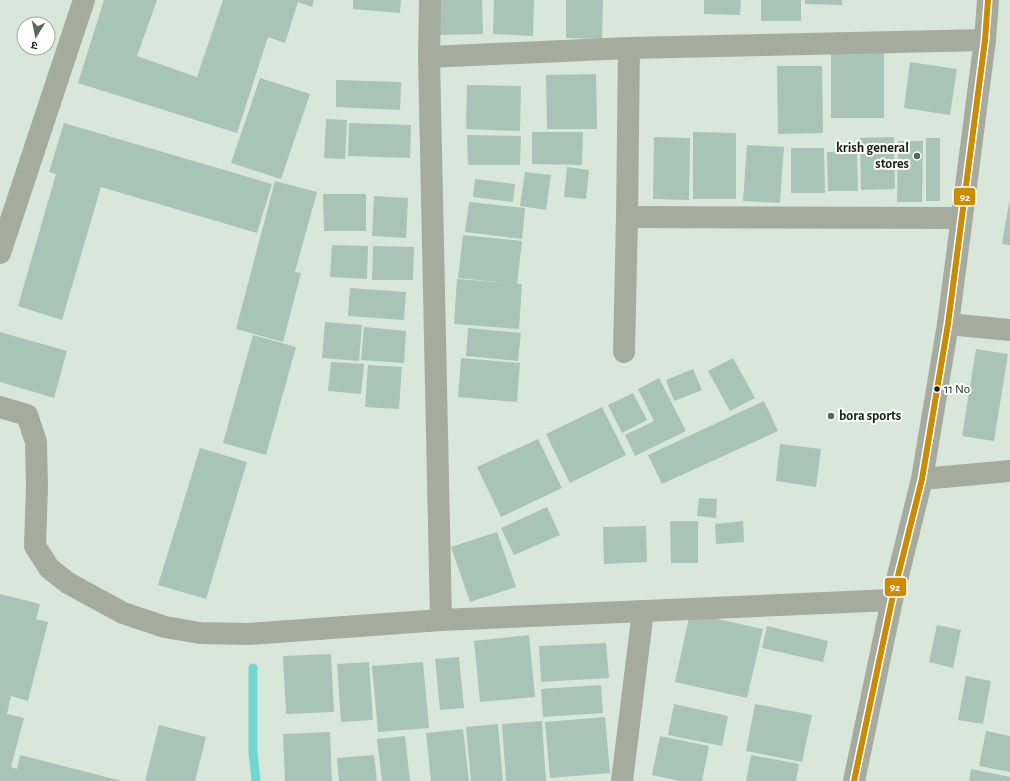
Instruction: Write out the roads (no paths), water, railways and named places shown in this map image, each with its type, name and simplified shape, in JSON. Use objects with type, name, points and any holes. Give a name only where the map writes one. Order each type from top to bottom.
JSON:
[{"type":"street","points":[[0,253],[84,0]]},
{"type":"street","points":[[430,0],[429,57],[441,620]]},
{"type":"street","points":[[854,781],[892,600],[922,479],[948,324],[985,40],[988,0]]},
{"type":"street","points":[[429,57],[629,48],[985,40]]},
{"type":"street","points":[[624,352],[629,48]]},
{"type":"street","points":[[627,217],[961,218]]},
{"type":"street","points":[[948,324],[1010,330]]},
{"type":"street","points":[[0,407],[27,415],[36,442],[35,546],[49,568],[68,583],[123,613],[164,627],[200,633],[249,634],[441,620],[892,600]]},
{"type":"street","points":[[922,479],[1010,471]]},
{"type":"street","points":[[622,781],[643,611]]},
{"type":"waterway","points":[[253,668],[253,752],[256,781]]},
{"type":"place","name":"krish general stores","points":[[917,156]]},
{"type":"place","name":"11 No","points":[[937,389]]},
{"type":"place","name":"bora sports","points":[[831,416]]}]
